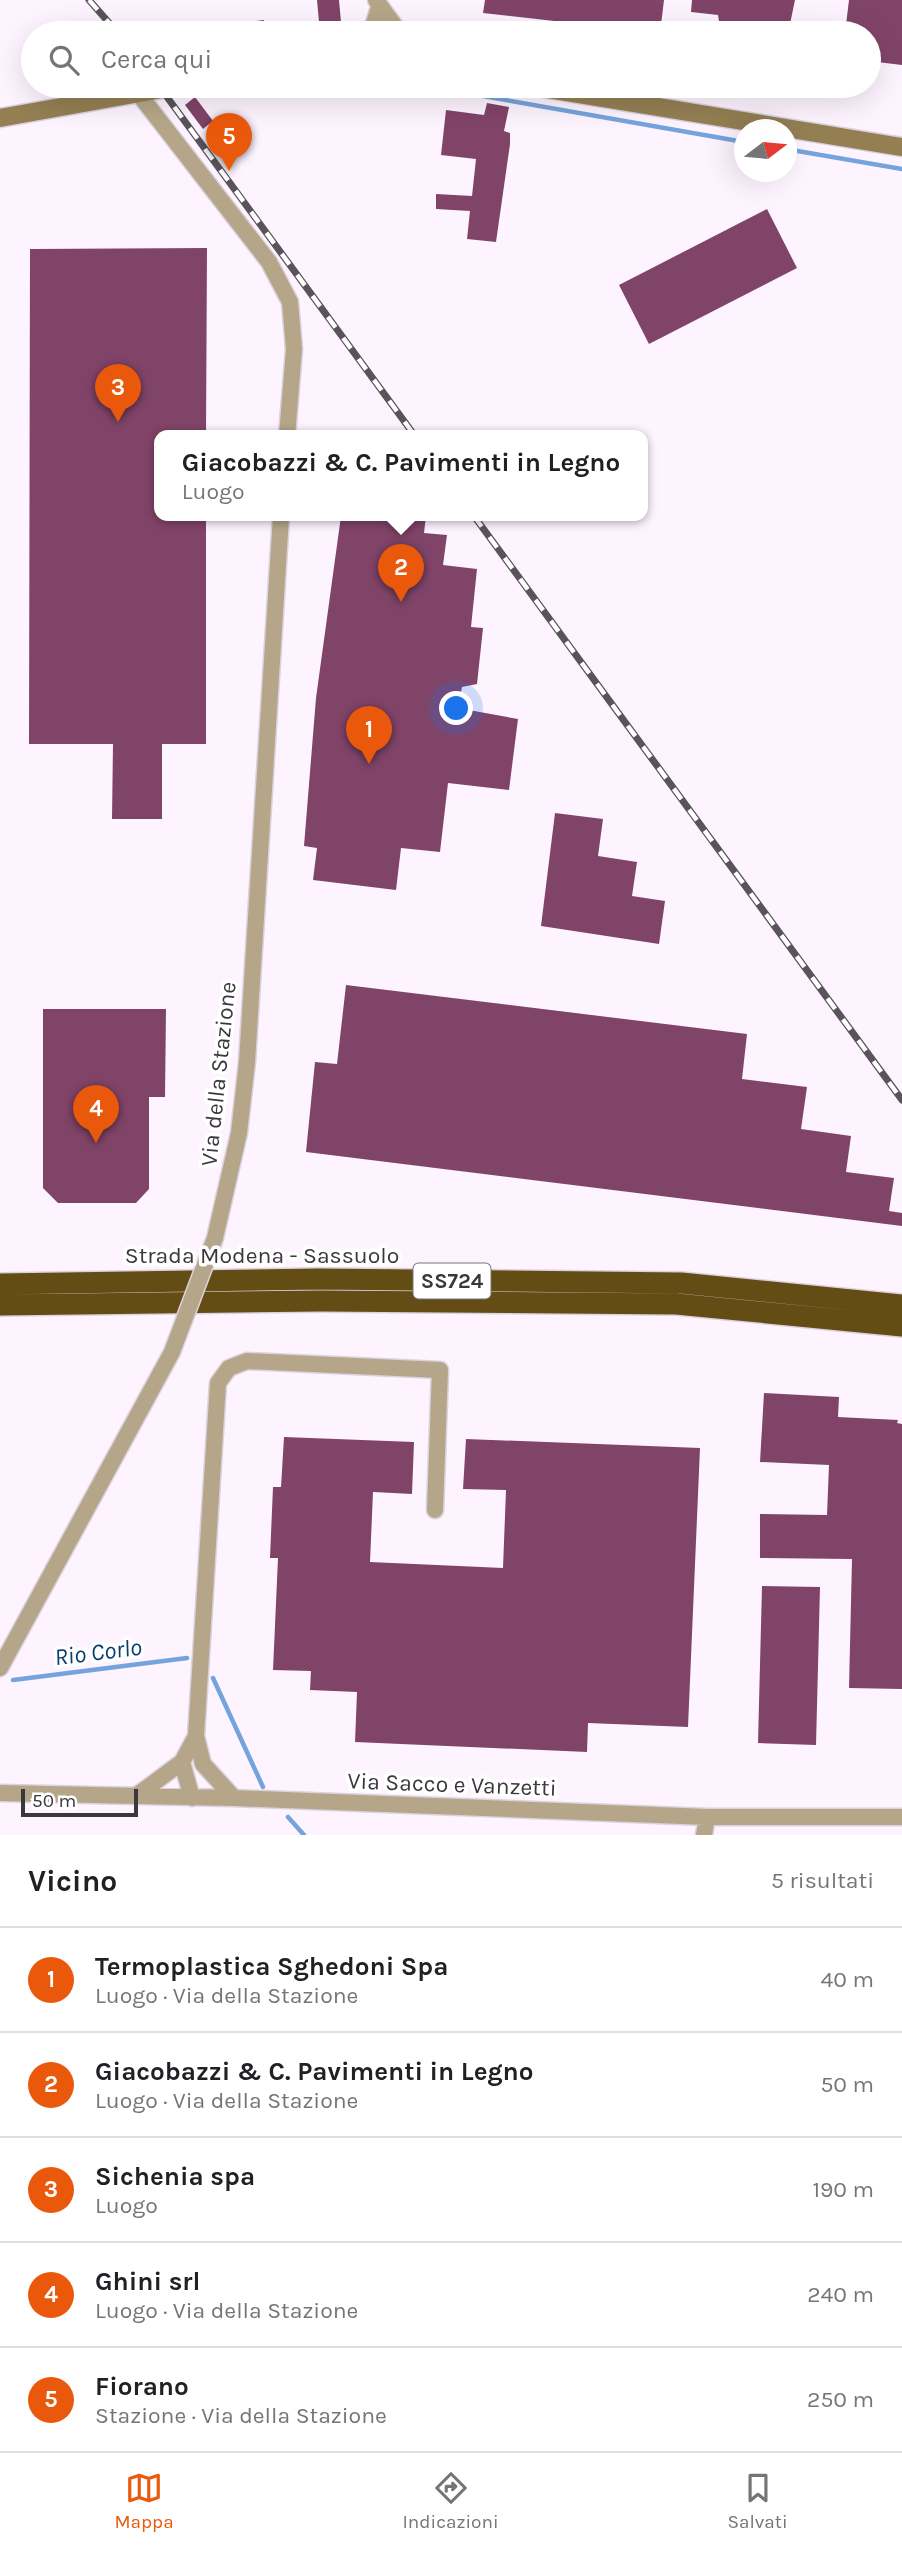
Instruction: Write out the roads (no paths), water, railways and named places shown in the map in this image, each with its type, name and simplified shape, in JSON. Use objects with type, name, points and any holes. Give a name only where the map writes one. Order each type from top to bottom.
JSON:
[{"type":"highway","name":"Strada Modena - Sassuolo","points":[[0,1284],[319,1279],[681,1283],[902,1305]]},
{"type":"highway","name":"Strada Modena - Sassuolo","points":[[0,1305],[321,1301],[676,1304],[902,1326]]},
{"type":"street","points":[[373,21],[378,3]]},
{"type":"street","points":[[378,3],[393,21]]},
{"type":"street","points":[[0,118],[110,98]]},
{"type":"street","points":[[142,98],[269,262],[290,302],[294,349],[287,430]]},
{"type":"street","points":[[603,98],[902,147]]},
{"type":"street","name":"Via della Stazione","points":[[0,1668],[172,1352],[215,1238],[239,1133],[247,1062],[262,779],[281,521]]},
{"type":"street","points":[[192,1798],[203,1764],[197,1736],[218,1383],[229,1368],[247,1361],[440,1370],[435,1510]]},
{"type":"street","points":[[136,1796],[182,1762],[197,1736]]},
{"type":"street","points":[[182,1762],[192,1798]]},
{"type":"street","points":[[203,1764],[234,1798]]},
{"type":"street","name":"Via Sacco e Vanzetti","points":[[0,1793],[234,1798],[707,1816],[902,1817]]},
{"type":"street","points":[[704,1835],[707,1816]]},
{"type":"waterway","points":[[494,98],[734,140]]},
{"type":"waterway","points":[[797,151],[902,169]]},
{"type":"waterway","name":"Rio Corlo","points":[[13,1680],[187,1658]]},
{"type":"waterway","name":"Rio Corlo","points":[[213,1678],[263,1787]]},
{"type":"waterway","name":"Rio Corlo","points":[[288,1817],[304,1835]]},
{"type":"railway","points":[[89,0],[107,21]]},
{"type":"railway","points":[[168,98],[411,430]]},
{"type":"railway","points":[[478,521],[902,1100]]},
{"type":"place","name":"Fiorano","points":[[229,171]]},
{"type":"place","name":"Sichenia spa","points":[[118,422]]},
{"type":"place","name":"Giacobazzi & C. Pavimenti in Legno","points":[[401,602]]},
{"type":"place","name":"Termoplastica Sghedoni Spa","points":[[369,764]]},
{"type":"place","name":"Ghini srl","points":[[96,1143]]}]
